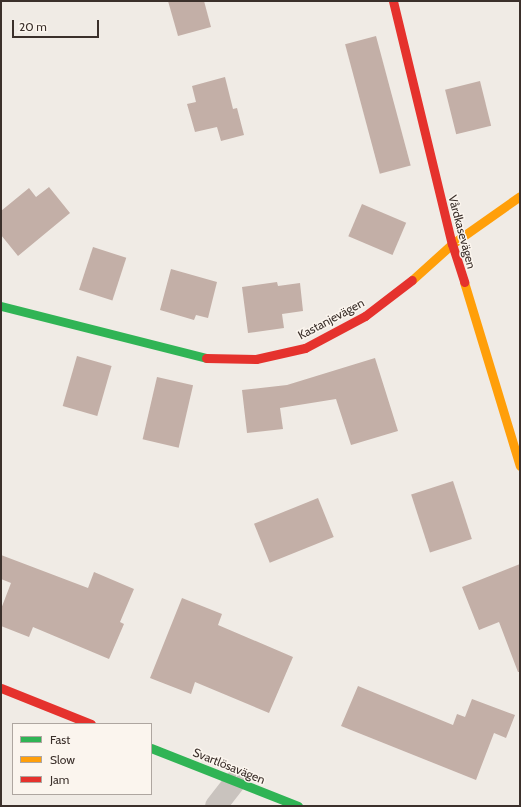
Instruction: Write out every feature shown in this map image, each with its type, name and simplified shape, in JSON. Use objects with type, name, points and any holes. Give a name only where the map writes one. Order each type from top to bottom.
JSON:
[{"type":"street","name":"Vårdkasevägen","points":[[392,1],[452,244],[520,466]]},
{"type":"street","name":"Kastanjevägen","points":[[1,306],[207,358],[256,359],[305,348],[365,316],[394,296],[452,244],[520,196]]},
{"type":"street","points":[[1,688],[88,723]]},
{"type":"street","name":"Svartlösavägen","points":[[152,748],[298,806]]},
{"type":"street","points":[[216,806],[235,782]]},
{"type":"building","points":[[168,1],[204,1],[211,27],[178,36]]},
{"type":"building","points":[[376,36],[411,165],[380,174],[345,44]]},
{"type":"building","points":[[225,77],[233,109],[237,108],[244,135],[221,141],[217,127],[195,132],[187,104],[196,102],[192,86]]},
{"type":"building","points":[[480,81],[491,126],[456,134],[445,90]]},
{"type":"building","points":[[49,187],[70,213],[18,256],[1,235],[1,211],[29,188],[36,197]]},
{"type":"building","points":[[362,204],[406,223],[393,255],[348,236]]},
{"type":"building","points":[[93,247],[126,258],[112,301],[79,290]]},
{"type":"building","points":[[171,269],[217,282],[208,318],[196,315],[194,320],[160,310]]},
{"type":"building","points":[[277,282],[278,286],[300,283],[303,311],[282,314],[284,328],[248,333],[242,287]]},
{"type":"building","points":[[77,356],[112,366],[97,416],[63,406]]},
{"type":"building","points":[[375,358],[398,431],[351,445],[336,399],[280,408],[283,429],[247,433],[242,390],[287,385]]},
{"type":"building","points":[[157,377],[193,385],[179,448],[143,439]]},
{"type":"building","points":[[453,481],[472,539],[430,553],[411,495]]},
{"type":"building","points":[[318,498],[334,537],[270,563],[254,524]]},
{"type":"building","points":[[1,555],[88,588],[94,572],[134,589],[120,622],[124,624],[109,659],[33,627],[29,637],[1,626],[1,609],[11,583],[1,579]]},
{"type":"building","points":[[520,564],[520,672],[518,672],[499,622],[479,630],[462,587]]},
{"type":"building","points":[[182,598],[222,614],[218,625],[293,657],[269,713],[195,682],[191,694],[150,678]]},
{"type":"building","points":[[358,686],[453,725],[457,714],[465,717],[472,699],[515,715],[506,738],[494,733],[476,780],[341,726]]},
{"type":"traffic: fast","points":[[1,306],[206,358]]},
{"type":"traffic: fast","points":[[152,748],[298,806]]},
{"type":"traffic: slow","points":[[412,280],[452,244],[520,196]]},
{"type":"traffic: slow","points":[[464,282],[520,466]]},
{"type":"traffic: jam","points":[[393,1],[452,244],[464,282]]},
{"type":"traffic: jam","points":[[206,358],[256,359],[305,348],[365,316],[412,280]]},
{"type":"traffic: jam","points":[[1,688],[88,723]]}]
